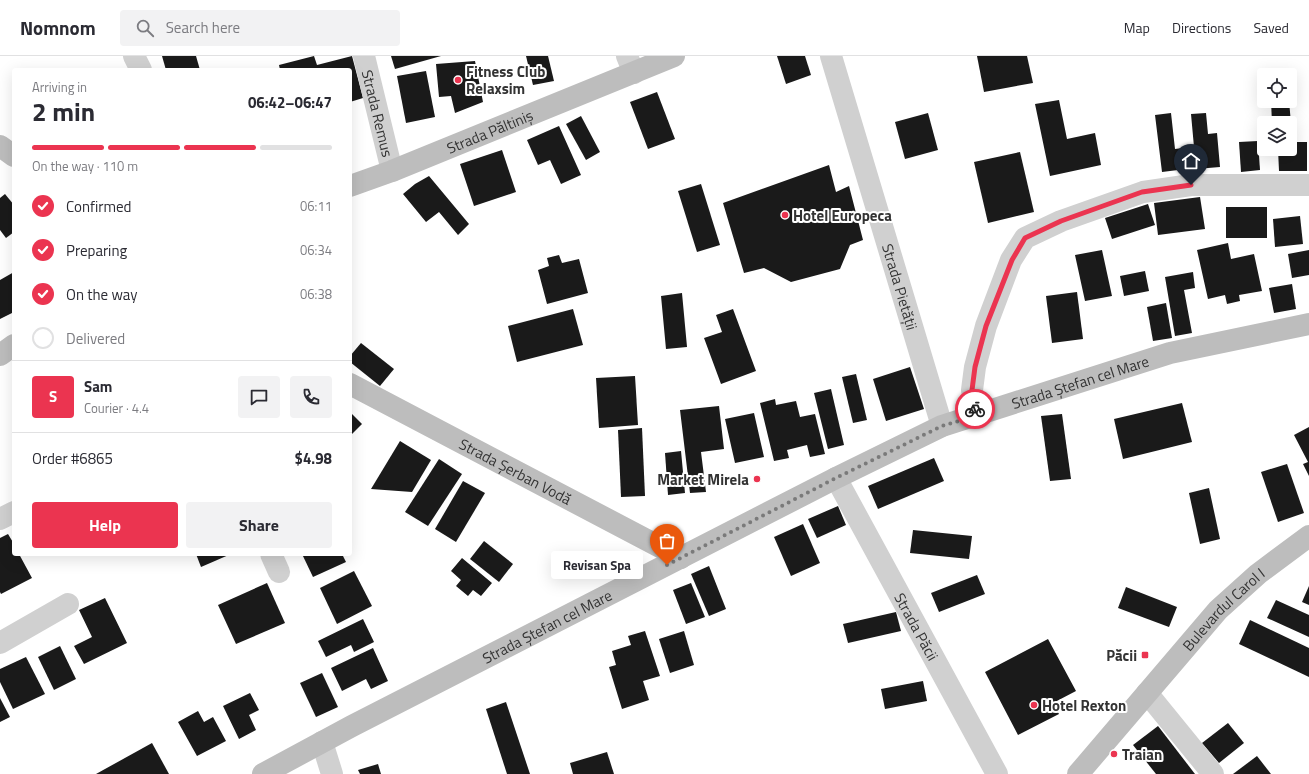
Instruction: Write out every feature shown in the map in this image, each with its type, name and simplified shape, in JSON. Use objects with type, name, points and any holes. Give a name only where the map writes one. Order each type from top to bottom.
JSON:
[{"type":"street","points":[[134,56],[140,68]]},
{"type":"street","name":"Strada Remus","points":[[364,56],[392,171]]},
{"type":"street","name":"Strada Păltiniș","points":[[352,185],[392,171],[630,64],[674,56]]},
{"type":"street","name":"Strada Pietății","points":[[831,56],[942,426]]},
{"type":"street","points":[[0,146],[12,155]]},
{"type":"street","points":[[976,416],[972,390],[975,367],[986,326],[1012,260],[1025,238],[1061,221],[1142,192],[1191,185],[1309,185]]},
{"type":"street","name":"Strada Ștefan cel Mare","points":[[263,774],[322,742],[836,478],[942,426],[1170,353],[1309,324]]},
{"type":"street","points":[[0,355],[12,346]]},
{"type":"street","name":"Strada Șerban Vodă","points":[[352,385],[681,558]]},
{"type":"street","name":"Strada Păcii","points":[[836,478],[997,774]]},
{"type":"street","points":[[0,519],[12,513]]},
{"type":"street","name":"Bulevardul Carol I","points":[[1078,774],[1218,610],[1258,574],[1309,536]]},
{"type":"street","points":[[0,643],[68,604]]},
{"type":"street","points":[[1147,693],[1213,774]]},
{"type":"street","points":[[322,742],[332,774]]},
{"type":"building","points":[[162,56],[196,56],[199,68],[165,68]]},
{"type":"building","points":[[314,56],[317,65],[352,56],[363,98],[352,101],[352,68],[280,68],[279,65]]},
{"type":"building","points":[[391,56],[441,56],[395,69]]},
{"type":"building","points":[[526,56],[548,56],[554,81],[533,85]]},
{"type":"building","points":[[777,56],[805,56],[811,75],[786,84]]},
{"type":"building","points":[[977,56],[1027,56],[1033,83],[984,92]]},
{"type":"building","name":"Fitness Club Relaxsim","points":[[475,61],[483,102],[455,113],[451,96],[439,97],[436,64]]},
{"type":"building","points":[[426,71],[435,117],[406,123],[397,76]]},
{"type":"building","points":[[657,92],[675,139],[648,149],[630,102]]},
{"type":"building","points":[[1059,100],[1067,139],[1095,133],[1101,165],[1050,176],[1035,104]]},
{"type":"building","points":[[1271,108],[1290,108],[1290,116],[1272,116]]},
{"type":"building","points":[[928,113],[938,150],[905,159],[895,122]]},
{"type":"building","points":[[1171,113],[1175,149],[1183,148],[1186,169],[1162,172],[1155,115]]},
{"type":"building","points":[[1206,113],[1208,134],[1217,133],[1220,167],[1196,169],[1191,114]]},
{"type":"building","points":[[581,116],[600,152],[586,160],[566,124]]},
{"type":"building","points":[[559,126],[581,175],[561,184],[550,160],[538,165],[527,140]]},
{"type":"building","points":[[1257,141],[1257,156],[1259,156],[1260,170],[1241,172],[1239,142]]},
{"type":"building","points":[[1297,142],[1307,142],[1307,171],[1279,171],[1278,156],[1297,156]]},
{"type":"building","points":[[502,150],[516,192],[474,206],[460,164]]},
{"type":"building","points":[[1020,152],[1034,212],[988,223],[974,162]]},
{"type":"building","points":[[829,165],[836,192],[849,186],[863,240],[850,245],[840,269],[791,282],[764,268],[744,273],[723,203]]},
{"type":"building","points":[[429,176],[469,224],[458,235],[439,212],[426,222],[403,194],[415,184]]},
{"type":"building","points":[[701,184],[720,245],[697,252],[678,191]]},
{"type":"building","points":[[5,194],[12,203],[12,234],[6,238],[0,230],[0,198]]},
{"type":"building","points":[[1200,197],[1205,229],[1158,235],[1154,203]]},
{"type":"building","points":[[1148,204],[1155,225],[1112,239],[1105,218]]},
{"type":"building","points":[[1226,207],[1267,207],[1267,238],[1226,238]]},
{"type":"building","points":[[1300,216],[1303,244],[1275,247],[1273,219]]},
{"type":"building","points":[[1228,243],[1231,259],[1254,254],[1262,291],[1239,295],[1240,301],[1227,304],[1225,295],[1208,299],[1197,250]]},
{"type":"building","points":[[1102,250],[1112,296],[1085,301],[1075,255]]},
{"type":"building","points":[[1309,250],[1309,275],[1292,278],[1288,254]]},
{"type":"building","points":[[559,255],[562,263],[579,259],[588,293],[547,304],[538,270],[549,266],[547,258]]},
{"type":"building","points":[[1145,271],[1149,291],[1124,296],[1120,276]]},
{"type":"building","points":[[1193,272],[1195,288],[1184,290],[1192,333],[1175,336],[1165,277]]},
{"type":"building","points":[[12,273],[12,313],[0,319],[0,280]]},
{"type":"building","points":[[1292,284],[1296,309],[1274,313],[1269,288]]},
{"type":"building","points":[[1077,292],[1083,339],[1052,343],[1046,296]]},
{"type":"building","points":[[682,293],[687,347],[666,349],[661,296]]},
{"type":"building","points":[[1166,303],[1172,338],[1153,341],[1147,307]]},
{"type":"building","points":[[573,309],[583,345],[517,362],[508,326]]},
{"type":"building","points":[[733,309],[756,371],[721,384],[704,338],[722,332],[716,315]]},
{"type":"building","points":[[361,343],[394,369],[380,386],[352,364],[352,354]]},
{"type":"building","points":[[910,367],[924,409],[886,421],[873,379]]},
{"type":"building","points":[[856,374],[867,420],[853,423],[842,377]]},
{"type":"building","points":[[635,376],[638,425],[599,428],[596,378]]},
{"type":"building","points":[[831,389],[844,445],[828,449],[814,393]]},
{"type":"building","points":[[775,399],[776,405],[796,401],[800,417],[815,414],[825,454],[810,457],[807,445],[787,450],[789,458],[774,461],[760,403]]},
{"type":"building","points":[[1182,403],[1192,442],[1123,459],[1114,419]]},
{"type":"building","points":[[719,406],[724,449],[701,452],[706,492],[690,493],[680,410]]},
{"type":"building","points":[[754,413],[764,457],[735,463],[725,419]]},
{"type":"building","points":[[352,414],[362,424],[352,434]]},
{"type":"building","points":[[1062,414],[1071,479],[1050,481],[1041,416]]},
{"type":"building","points":[[1309,427],[1309,476],[1303,464],[1308,462],[1294,435]]},
{"type":"building","points":[[642,428],[645,496],[621,497],[618,430]]},
{"type":"building","points":[[400,441],[431,460],[412,492],[371,489]]},
{"type":"building","points":[[681,451],[685,493],[668,495],[665,453]]},
{"type":"building","points":[[934,458],[944,481],[878,509],[868,486]]},
{"type":"building","points":[[439,459],[462,474],[428,526],[405,512]]},
{"type":"building","points":[[1287,464],[1304,513],[1278,522],[1261,472]]},
{"type":"building","points":[[463,481],[485,493],[456,542],[435,529]]},
{"type":"building","points":[[1209,488],[1220,539],[1200,544],[1189,493]]},
{"type":"building","points":[[838,506],[846,525],[817,538],[808,519]]},
{"type":"building","points":[[803,524],[820,563],[791,576],[774,537]]},
{"type":"building","points":[[913,530],[972,536],[969,559],[910,553]]},
{"type":"building","points":[[8,534],[12,541],[12,556],[20,556],[32,578],[1,594],[0,592],[0,538]]},
{"type":"building","points":[[484,541],[513,564],[499,582],[470,559]]},
{"type":"building","points":[[197,556],[226,556],[201,567]]},
{"type":"building","points":[[303,556],[343,556],[346,562],[313,577]]},
{"type":"building","points":[[462,558],[492,583],[481,596],[473,590],[468,596],[456,586],[461,580],[451,571]]},
{"type":"building","points":[[709,566],[726,609],[709,616],[691,574]]},
{"type":"building","points":[[354,571],[372,606],[337,624],[320,588]]},
{"type":"building","points":[[977,575],[985,594],[939,612],[931,593]]},
{"type":"building","points":[[267,583],[285,623],[236,644],[218,605]]},
{"type":"building","points":[[691,583],[705,617],[686,624],[673,590]]},
{"type":"building","points":[[1309,586],[1309,605],[1302,602]]},
{"type":"building","points":[[1126,587],[1177,607],[1169,627],[1118,608]]},
{"type":"building","points":[[105,598],[127,643],[84,664],[74,646],[92,637],[79,610]]},
{"type":"building","points":[[1276,600],[1309,615],[1309,637],[1267,618]]},
{"type":"building","points":[[896,612],[901,631],[848,643],[843,624]]},
{"type":"building","points":[[363,619],[374,642],[354,652],[351,645],[326,657],[318,641]]},
{"type":"building","points":[[1250,620],[1309,648],[1309,677],[1239,644]]},
{"type":"building","points":[[645,631],[660,676],[643,681],[649,700],[622,709],[609,667],[616,665],[612,651],[631,645],[628,636]]},
{"type":"building","points":[[684,631],[694,665],[670,673],[659,639]]},
{"type":"building","points":[[1048,639],[1076,691],[1053,703],[1059,714],[1018,735],[985,672]]},
{"type":"building","points":[[60,646],[76,679],[54,690],[38,657]]},
{"type":"building","points":[[373,648],[388,681],[371,689],[366,679],[342,691],[331,668]]},
{"type":"building","points":[[26,657],[45,694],[13,709],[0,682],[0,669]]},
{"type":"building","points":[[322,673],[338,707],[316,717],[300,683]]},
{"type":"building","points":[[923,681],[927,701],[885,709],[881,689]]},
{"type":"building","points":[[250,693],[259,710],[249,715],[256,730],[239,739],[223,706]]},
{"type":"building","points":[[0,698],[10,717],[0,722]]},
{"type":"building","points":[[506,702],[530,774],[507,774],[486,709]]},
{"type":"building","points":[[198,711],[204,722],[213,717],[226,741],[197,756],[178,722]]},
{"type":"building","points":[[1228,723],[1244,743],[1219,763],[1202,743]]},
{"type":"building","points":[[1158,726],[1195,774],[1156,774],[1133,745]]},
{"type":"building","points":[[152,743],[169,774],[96,774]]},
{"type":"building","points":[[607,752],[614,774],[573,774],[570,763]]},
{"type":"building","points":[[1257,756],[1271,774],[1233,774]]},
{"type":"building","points":[[378,764],[381,774],[360,774],[358,770]]},
{"type":"way so far","points":[[667,565],[836,478],[942,426],[976,416],[975,409]]},
{"type":"place","name":"Fitness Club Relaxsim","points":[[458,80]]},
{"type":"place","name":"Hotel Europeca","points":[[785,215]]},
{"type":"place","name":"Market Mirela","points":[[757,479]]},
{"type":"place","name":"Revisan Spa","points":[[667,565]]},
{"type":"place","name":"Păcii","points":[[1145,655]]},
{"type":"place","name":"Hotel Rexton","points":[[1034,705]]},
{"type":"place","name":"Traian","points":[[1114,754]]},
{"type":"route","points":[[975,409],[972,390],[975,367],[986,326],[1012,260],[1025,238],[1061,221],[1142,192],[1191,185]]}]
